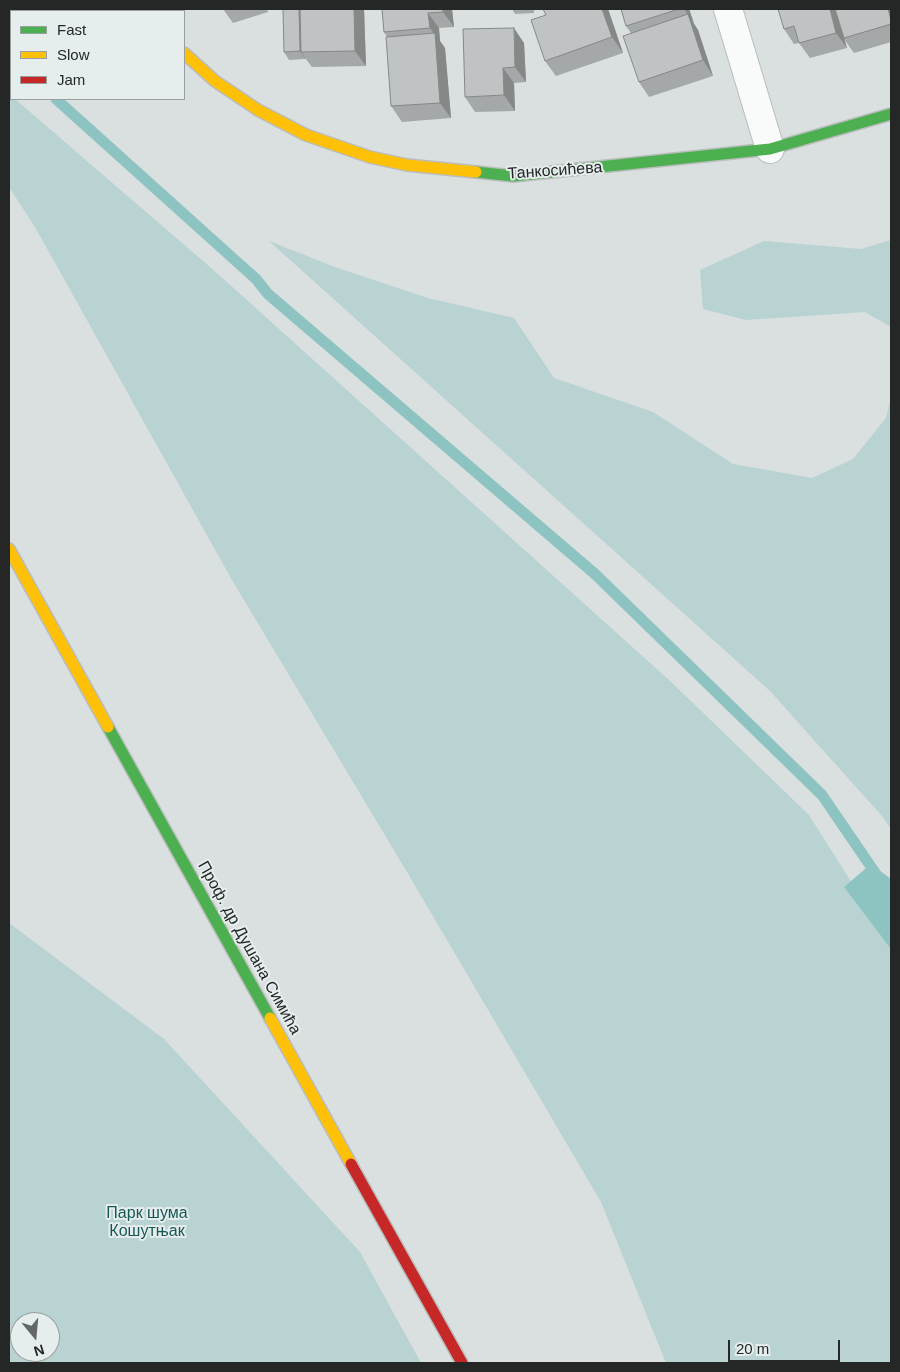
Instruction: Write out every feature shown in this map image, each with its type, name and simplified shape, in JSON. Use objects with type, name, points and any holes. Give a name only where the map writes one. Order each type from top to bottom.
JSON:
[{"type":"street","points":[[728,9],[770,148]]},
{"type":"street","name":"Танкосићева","points":[[185,54],[215,81],[258,110],[306,135],[370,157],[407,164],[513,176],[576,171],[770,148],[891,114]]},
{"type":"street","name":"Проф. др Душана Симића","points":[[9,549],[462,1363]]},
{"type":"green space","points":[[9,93],[10,100],[16,100],[218,274],[669,680],[809,815],[891,945],[891,1363],[666,1363],[601,1202],[407,872],[232,580],[35,227],[9,187]]},
{"type":"green space","points":[[891,240],[891,327],[865,312],[746,320],[703,309],[700,270],[764,241],[861,249]]},
{"type":"green space","points":[[269,241],[335,267],[428,298],[514,318],[554,378],[653,412],[733,464],[812,478],[853,459],[886,418],[891,397],[891,829],[882,816],[770,691]]},
{"type":"green space","name":"Парк шума Кошутњак","points":[[9,923],[164,1039],[360,1252],[421,1363],[9,1363]]},
{"type":"water","points":[[871,864],[891,879],[891,949],[844,887]]},
{"type":"building","points":[[283,9],[299,9],[300,51],[284,52]]},
{"type":"building","points":[[300,9],[354,9],[355,51],[301,52]]},
{"type":"building","points":[[382,9],[443,9],[443,12],[428,13],[430,28],[384,32]]},
{"type":"building","points":[[543,9],[602,9],[612,37],[545,61],[531,20],[546,15]]},
{"type":"building","points":[[621,9],[679,9],[626,26]]},
{"type":"building","points":[[778,9],[830,9],[836,33],[799,43],[794,26],[784,29]]},
{"type":"building","points":[[835,9],[888,9],[891,24],[844,38]]},
{"type":"building","points":[[688,14],[703,60],[639,82],[623,36]]},
{"type":"building","points":[[514,28],[515,67],[503,68],[504,95],[465,97],[463,29]]},
{"type":"building","points":[[435,33],[440,103],[391,106],[386,37]]},
{"type":"waterway","points":[[57,100],[256,279],[268,294],[595,574],[822,795],[891,896]]},
{"type":"traffic: fast","points":[[476,172],[513,176],[770,149],[891,114]]},
{"type":"traffic: fast","points":[[108,727],[270,1018]]},
{"type":"traffic: slow","points":[[185,54],[215,81],[258,110],[306,135],[370,157],[407,165],[476,172]]},
{"type":"traffic: slow","points":[[9,549],[108,727]]},
{"type":"traffic: slow","points":[[270,1018],[351,1164]]},
{"type":"traffic: jam","points":[[351,1164],[462,1363]]}]
